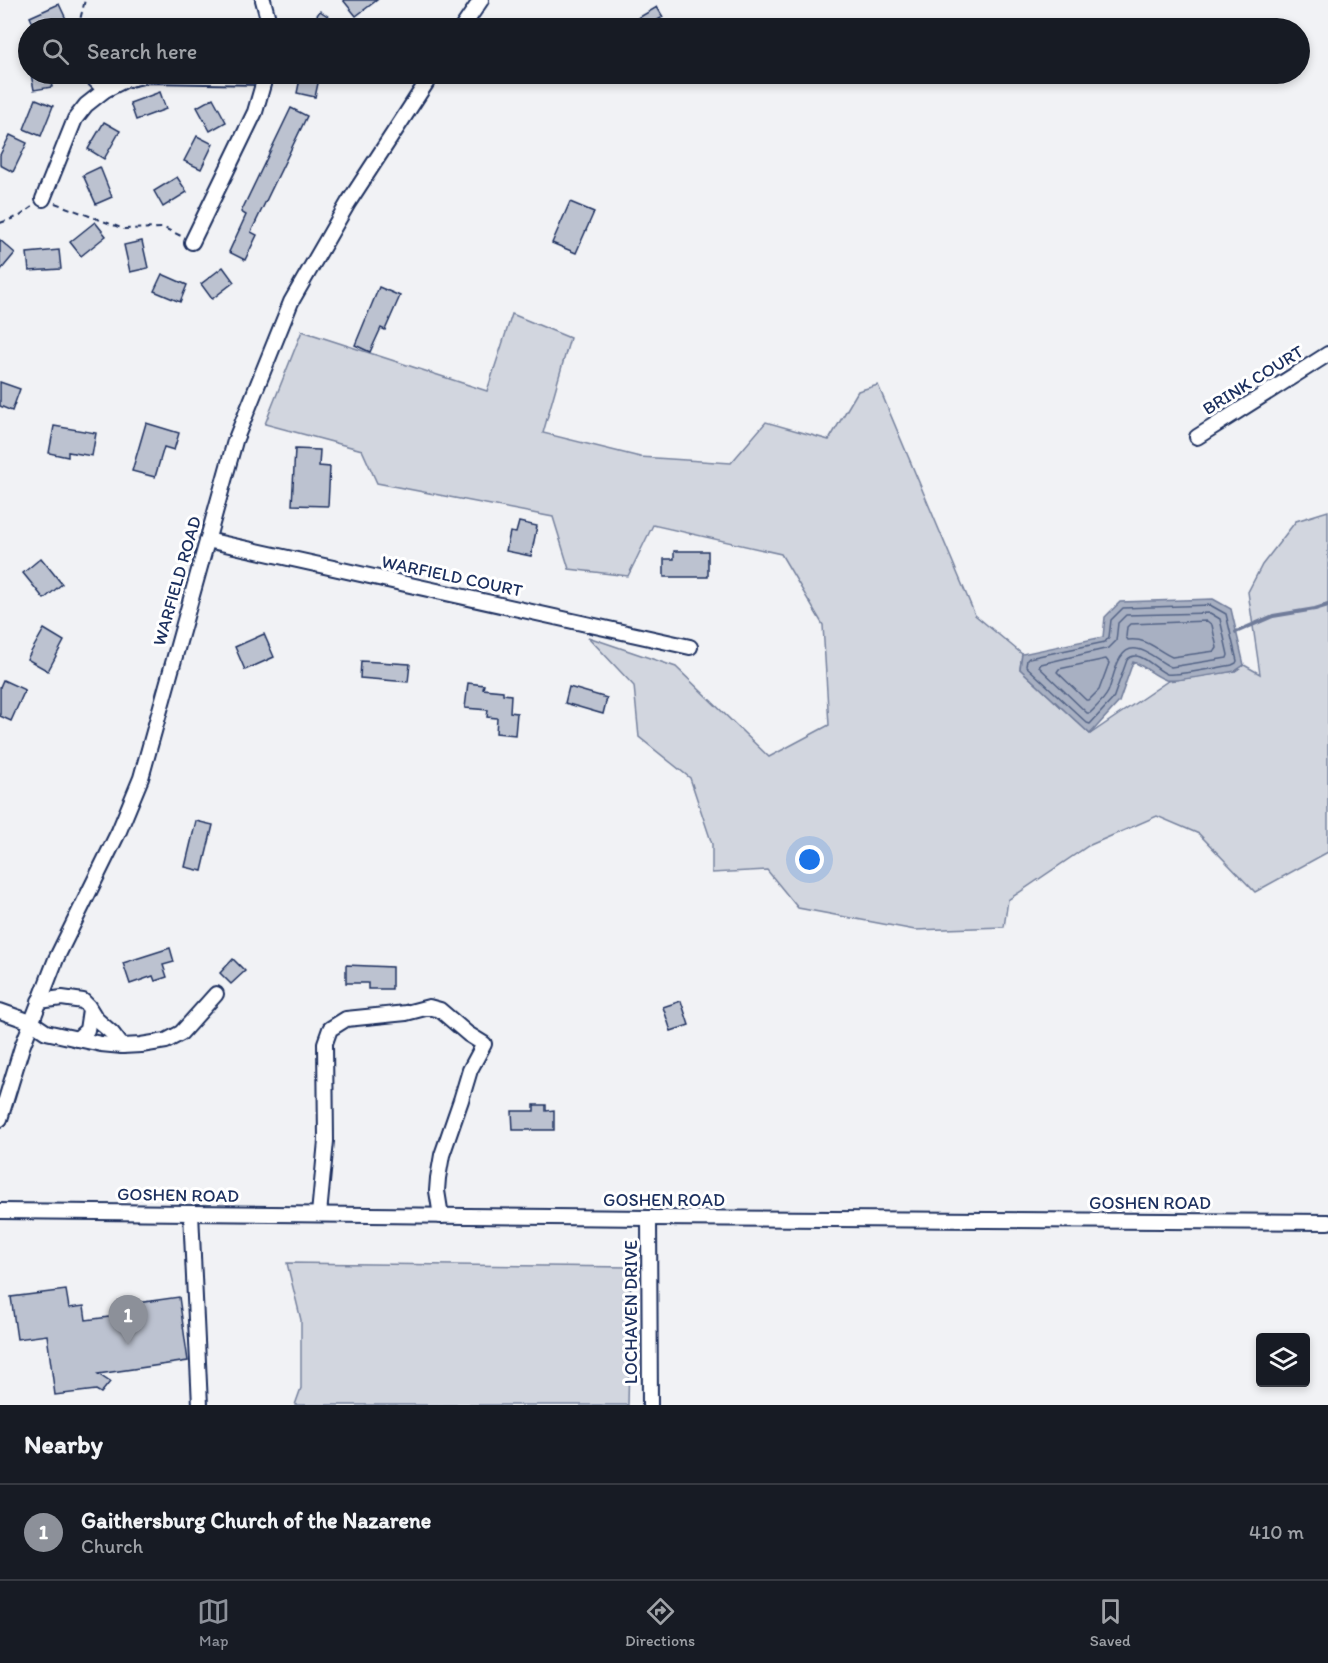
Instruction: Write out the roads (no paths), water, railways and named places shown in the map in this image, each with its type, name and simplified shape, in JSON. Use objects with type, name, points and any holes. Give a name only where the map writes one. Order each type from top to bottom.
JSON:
[{"type":"street","points":[[264,0],[267,18]]},
{"type":"street","points":[[469,18],[481,0]]},
{"type":"street","points":[[99,84],[105,90]]},
{"type":"street","points":[[43,199],[75,119],[86,105],[105,90],[118,84]]},
{"type":"street","points":[[192,242],[255,112],[264,84]]},
{"type":"street","name":"WARFIELD ROAD","points":[[0,1119],[31,1022],[56,959],[119,831],[141,778],[235,441],[291,302],[348,203],[425,84]]},
{"type":"street","name":"BRINK COURT","points":[[1197,436],[1328,354]]},
{"type":"street","name":"WARFIELD COURT","points":[[207,540],[690,647]]},
{"type":"street","points":[[0,1011],[31,1022],[46,1032],[100,1044],[141,1045],[166,1041],[182,1033],[216,994]]},
{"type":"street","points":[[39,1001],[62,998],[83,1001],[96,1019],[112,1033],[122,1046]]},
{"type":"street","points":[[319,1214],[326,1141],[325,1043],[330,1029],[346,1019],[406,1013],[429,1007],[440,1010],[468,1034],[484,1044],[470,1070],[442,1155],[437,1191],[441,1216]]},
{"type":"street","points":[[77,1039],[87,1030],[90,1010]]},
{"type":"street","name":"GOSHEN ROAD","points":[[0,1211],[1328,1222]]},
{"type":"street","points":[[191,1213],[200,1405]]},
{"type":"street","name":"LOCHAVEN DRIVE","points":[[649,1218],[650,1405]]},
{"type":"water","points":[[1213,599],[1231,609],[1244,665],[1235,671],[1166,680],[1133,662],[1119,702],[1090,734],[1020,669],[1022,654],[1103,637],[1105,617],[1120,602]]},
{"type":"waterway","points":[[1236,632],[1273,616],[1328,605]]},
{"type":"place","name":"Gaithersburg Church of the Nazarene","points":[[128,1345]]}]
